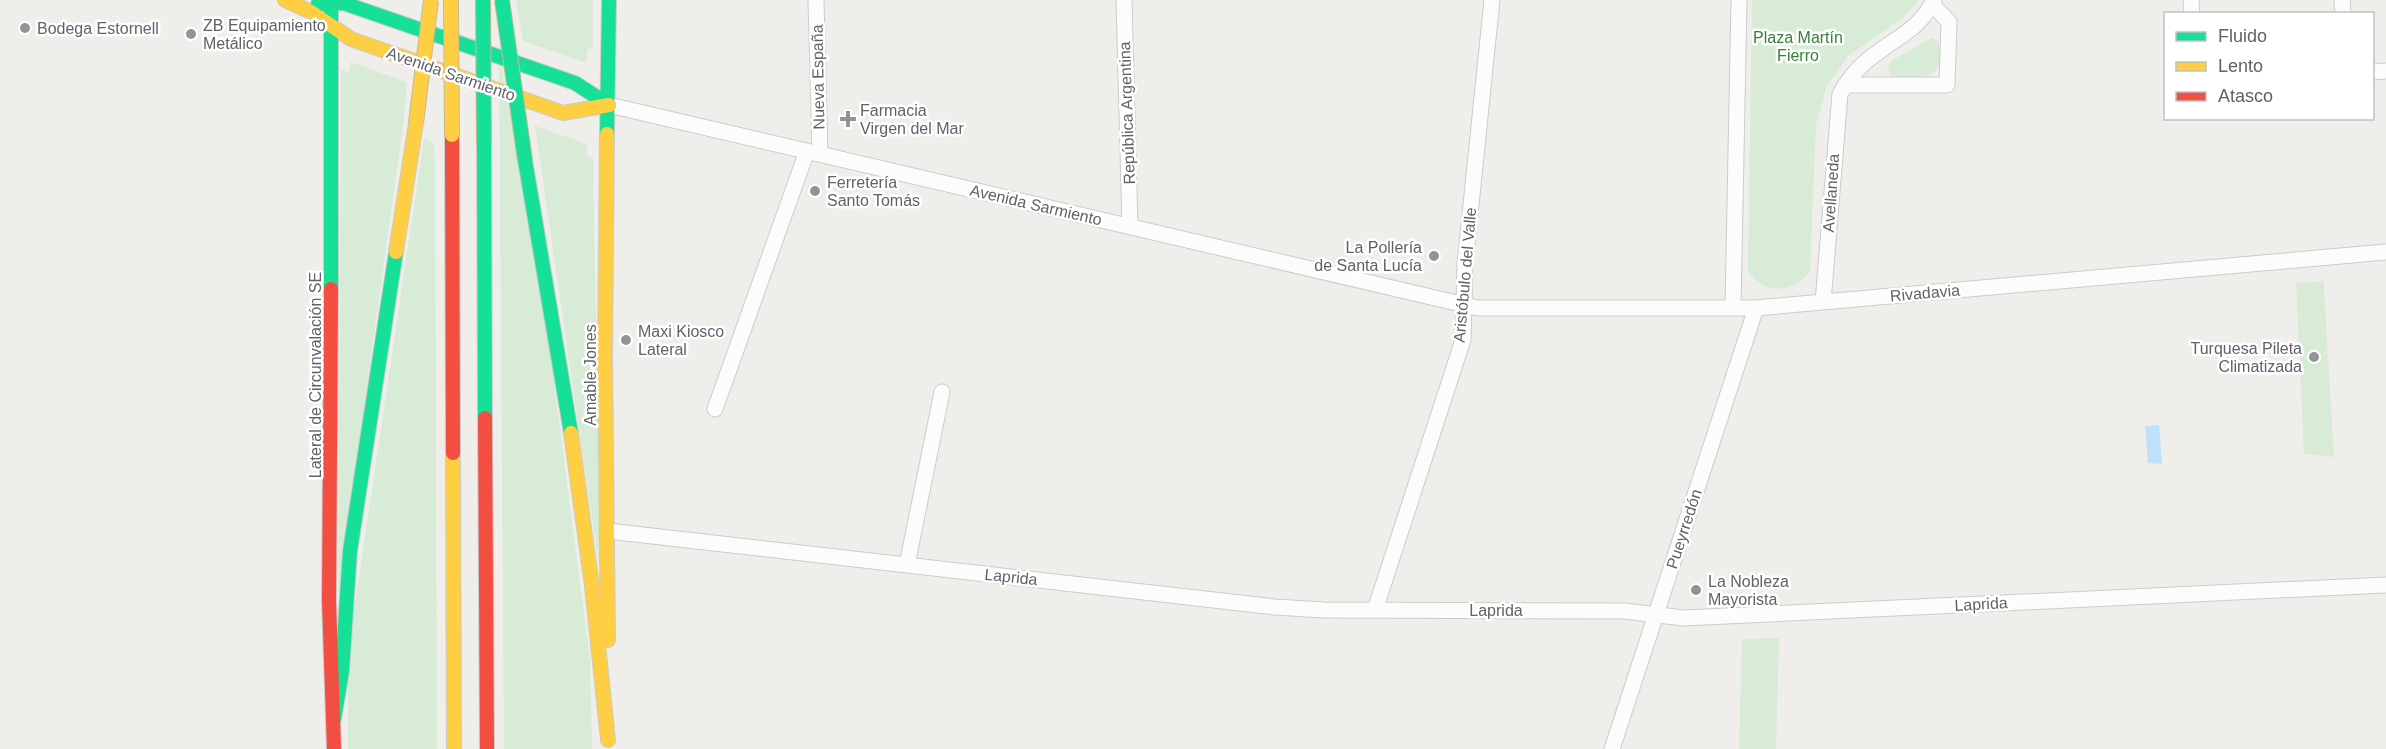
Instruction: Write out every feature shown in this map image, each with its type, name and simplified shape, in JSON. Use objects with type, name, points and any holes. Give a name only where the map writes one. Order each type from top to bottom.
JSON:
[{"type":"main road","name":"Avenida Sarmiento","points":[[285,0],[303,5],[343,3],[575,83],[609,105]]},
{"type":"main road","points":[[334,719],[342,671],[352,539],[416,123],[431,0]]},
{"type":"main road","points":[[451,0],[454,746]]},
{"type":"main road","points":[[483,0],[487,746]]},
{"type":"main road","points":[[502,0],[525,160],[578,472],[608,744]]},
{"type":"main road","name":"Amable Jones","points":[[608,744],[605,355],[609,0]]},
{"type":"main road","name":"Lateral de Circunvalación SE","points":[[331,2],[329,601],[330,686],[334,719],[334,749]]},
{"type":"main road","name":"Avenida Sarmiento","points":[[303,5],[331,28],[351,39],[563,113],[609,105]]},
{"type":"street","name":"Nueva España","points":[[813,153],[816,0]]},
{"type":"street","name":"República Argentina","points":[[1124,0],[1130,227]]},
{"type":"street","name":"Aristóbulo del Valle","points":[[1375,610],[1463,340],[1467,251],[1492,0]]},
{"type":"street","points":[[1733,308],[1739,0]]},
{"type":"street","name":"Avellaneda","points":[[1823,302],[1838,99],[1845,85],[1856,71],[1876,53],[1914,29],[1933,2],[1948,22],[1947,86],[1845,85]]},
{"type":"street","name":"Avenida Sarmiento","points":[[609,105],[1464,305]]},
{"type":"street","points":[[716,409],[813,153]]},
{"type":"street","name":"Rivadavia","points":[[1464,305],[1478,308],[1756,308],[2386,252]]},
{"type":"street","name":"Pueyrredón","points":[[1612,749],[1756,308]]},
{"type":"street","points":[[907,565],[942,392]]},
{"type":"street","name":"Laprida","points":[[608,531],[1275,607],[1375,610],[1624,611],[1684,618],[2386,585]]},
{"type":"green space","points":[[516,0],[593,0],[593,49],[588,49],[586,63],[523,41]]},
{"type":"green space","name":"Plaza Martín Fierro","points":[[1752,0],[1919,0],[1903,18],[1848,56],[1826,88],[1816,125],[1810,270],[1796,284],[1780,289],[1763,285],[1748,272]]},
{"type":"green space","points":[[1932,38],[1938,41],[1940,50],[1939,63],[1933,72],[1912,78],[1897,78],[1891,75],[1888,69],[1891,61]]},
{"type":"green space","points":[[499,51],[547,328],[590,660],[592,749],[504,749]]},
{"type":"green space","points":[[350,62],[407,82],[404,119],[338,595],[341,70],[349,72]]},
{"type":"green space","points":[[535,126],[587,144],[587,156],[593,158],[601,581]]},
{"type":"green space","points":[[424,138],[434,144],[435,173],[437,749],[348,749],[348,652]]},
{"type":"green space","name":"Turquesa Pileta Climatizada","points":[[2324,281],[2334,457],[2304,454],[2296,283]]},
{"type":"green space","points":[[1779,638],[1776,749],[1739,749],[1742,639]]},
{"type":"water","points":[[2159,425],[2162,464],[2148,463],[2145,426]]},
{"type":"traffic: fast","points":[[331,0],[331,289]]},
{"type":"traffic: fast","points":[[483,0],[484,146]]},
{"type":"traffic: fast","points":[[502,0],[525,160]]},
{"type":"traffic: fast","points":[[607,134],[609,0]]},
{"type":"traffic: fast","points":[[318,4],[343,3],[575,83],[609,105]]},
{"type":"traffic: fast","points":[[484,146],[485,418]]},
{"type":"traffic: fast","points":[[525,160],[571,433]]},
{"type":"traffic: fast","points":[[334,719],[342,671],[350,551],[396,252]]},
{"type":"traffic: slow","points":[[285,0],[311,12],[351,39],[563,113],[609,105]]},
{"type":"traffic: slow","points":[[416,123],[431,0]]},
{"type":"traffic: slow","points":[[451,0],[452,135]]},
{"type":"traffic: slow","points":[[396,252],[416,123]]},
{"type":"traffic: slow","points":[[607,134],[605,355],[608,640]]},
{"type":"traffic: slow","points":[[571,433],[592,586],[608,740]]},
{"type":"traffic: slow","points":[[453,453],[454,749]]},
{"type":"traffic: jam","points":[[452,135],[453,453]]},
{"type":"traffic: jam","points":[[331,289],[329,601],[334,749]]},
{"type":"traffic: jam","points":[[485,418],[487,749]]},
{"type":"place","name":"Bodega Estornell","points":[[25,28]]},
{"type":"place","name":"ZB Equipamiento Metálico","points":[[191,34]]},
{"type":"place","name":"Farmacia Virgen del Mar","points":[[848,119]]},
{"type":"place","name":"Ferretería Santo Tomás","points":[[815,191]]},
{"type":"place","name":"La Pollería de Santa Lucía","points":[[1434,256]]},
{"type":"place","name":"Maxi Kiosco Lateral","points":[[626,340]]},
{"type":"place","name":"Turquesa Pileta Climatizada","points":[[2314,357]]},
{"type":"place","name":"La Nobleza Mayorista","points":[[1696,590]]}]
